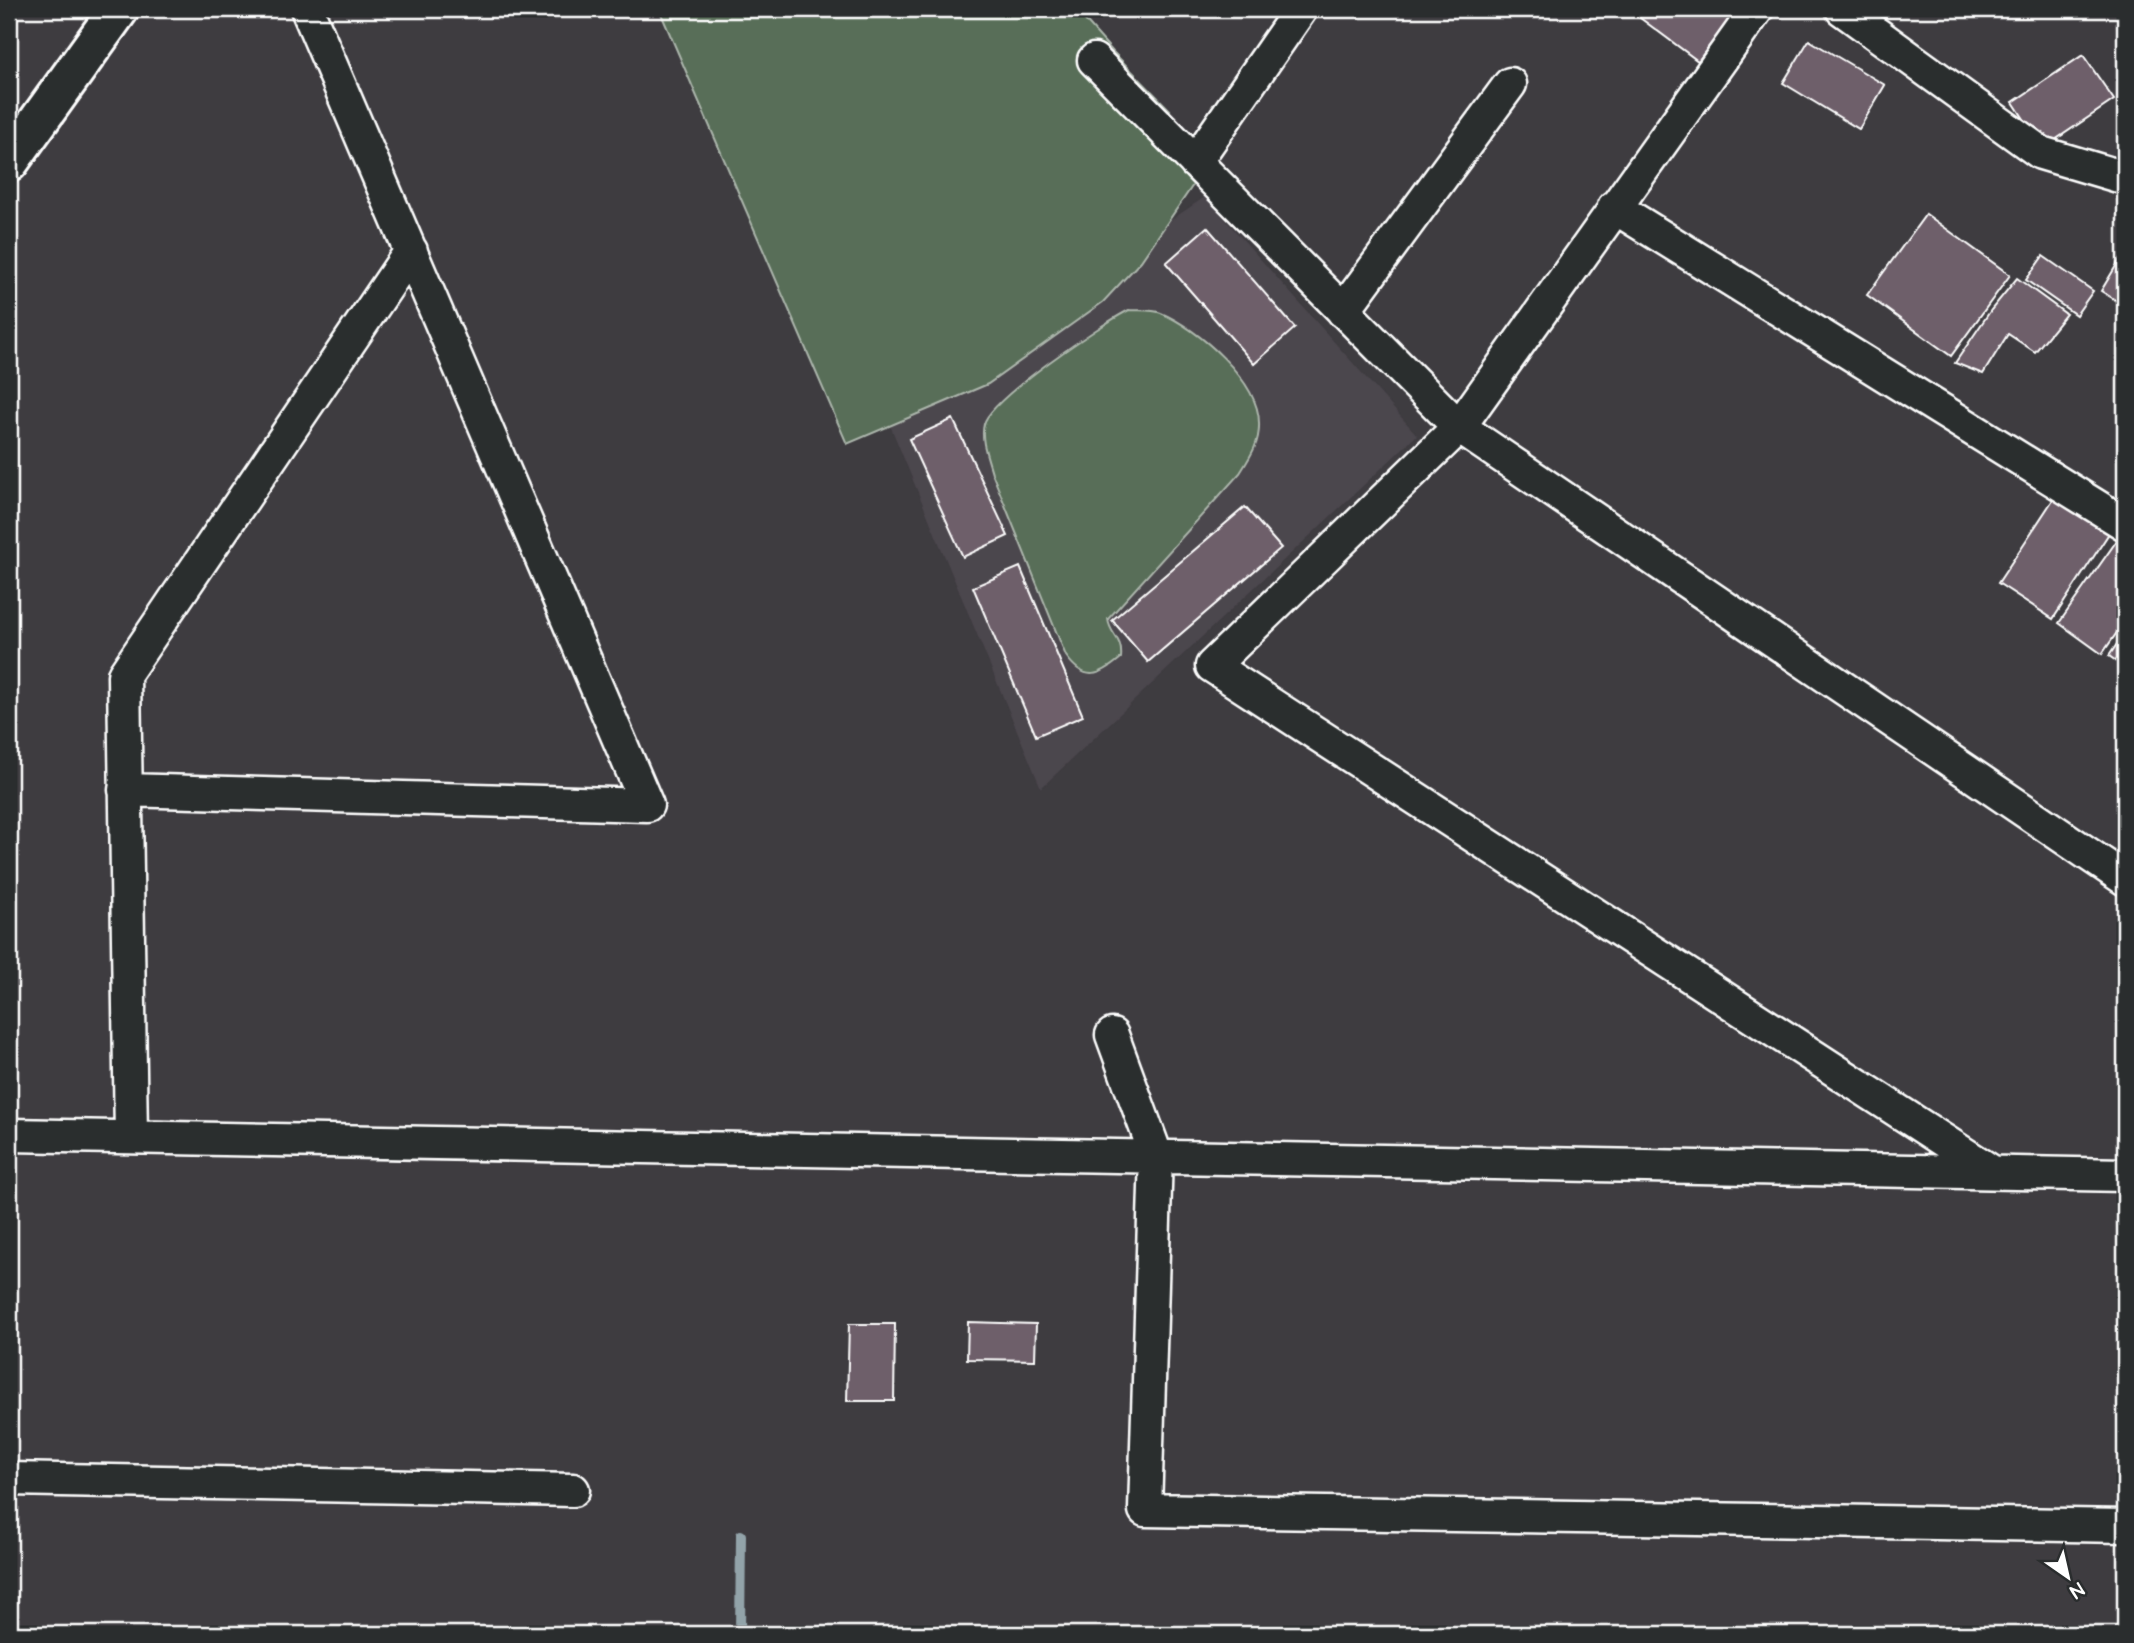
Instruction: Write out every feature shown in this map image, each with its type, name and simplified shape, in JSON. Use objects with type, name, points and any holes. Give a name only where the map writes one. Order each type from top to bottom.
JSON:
[{"type":"street","points":[[9,162],[120,9]]},
{"type":"street","points":[[125,790],[647,805],[307,9]]},
{"type":"street","points":[[1195,162],[1301,9]]},
{"type":"street","points":[[1757,9],[1459,427],[1212,666],[1992,1172]]},
{"type":"street","points":[[1842,9],[2041,153],[2125,178]]},
{"type":"street","points":[[1094,60],[1459,427],[2125,879]]},
{"type":"street","points":[[1343,311],[1510,84]]},
{"type":"street","points":[[1614,207],[2125,524]]},
{"type":"street","points":[[131,1136],[124,675],[411,251]]},
{"type":"street","points":[[1112,1035],[1156,1155],[1145,1510],[2125,1526]]},
{"type":"street","points":[[9,1135],[2125,1175]]},
{"type":"street","points":[[9,1479],[573,1490]]},
{"type":"shaded area","points":[[1205,197],[1417,435],[1041,788],[885,413]]},
{"type":"green space","points":[[659,9],[1075,9],[1170,110],[1152,139],[1193,185],[1141,261],[1103,302],[988,384],[847,444]]},
{"type":"green space","points":[[1129,310],[1161,313],[1176,320],[1208,343],[1224,358],[1249,390],[1256,407],[1259,430],[1254,450],[1240,473],[1108,619],[1120,645],[1121,658],[1106,669],[1093,674],[1080,670],[1066,656],[992,473],[983,430],[991,412],[1026,380],[1073,345]]},
{"type":"building","points":[[1628,9],[1716,9],[1730,19],[1698,61]]},
{"type":"building","points":[[1809,40],[1885,85],[1859,129],[1783,83]]},
{"type":"building","points":[[2083,55],[2114,100],[2043,148],[2013,102]]},
{"type":"building","points":[[1926,214],[2010,275],[1951,356],[1867,295]]},
{"type":"building","points":[[1207,227],[1295,328],[1254,364],[1166,263]]},
{"type":"building","points":[[2125,251],[2125,306],[2101,291]]},
{"type":"building","points":[[2043,256],[2093,291],[2076,315],[2026,280]]},
{"type":"building","points":[[2017,278],[2066,314],[2035,352],[2008,334],[1983,374],[1955,363],[1991,310]]},
{"type":"building","points":[[953,419],[1008,536],[963,557],[909,439]]},
{"type":"building","points":[[2060,489],[2115,524],[2053,619],[1998,583]]},
{"type":"building","points":[[1245,507],[1281,548],[1148,662],[1112,620]]},
{"type":"building","points":[[2125,529],[2125,621],[2102,654],[2059,623]]},
{"type":"building","points":[[1020,567],[1083,716],[1036,736],[973,587]]},
{"type":"building","points":[[2125,632],[2125,667],[2109,656]]},
{"type":"building","points":[[968,1322],[1036,1324],[1035,1360],[967,1359]]},
{"type":"building","points":[[849,1324],[895,1324],[894,1401],[847,1401]]},
{"type":"building","points":[[803,1628],[803,1634],[772,1634],[772,1631]]},
{"type":"waterway","points":[[740,1634],[741,1535]]}]
